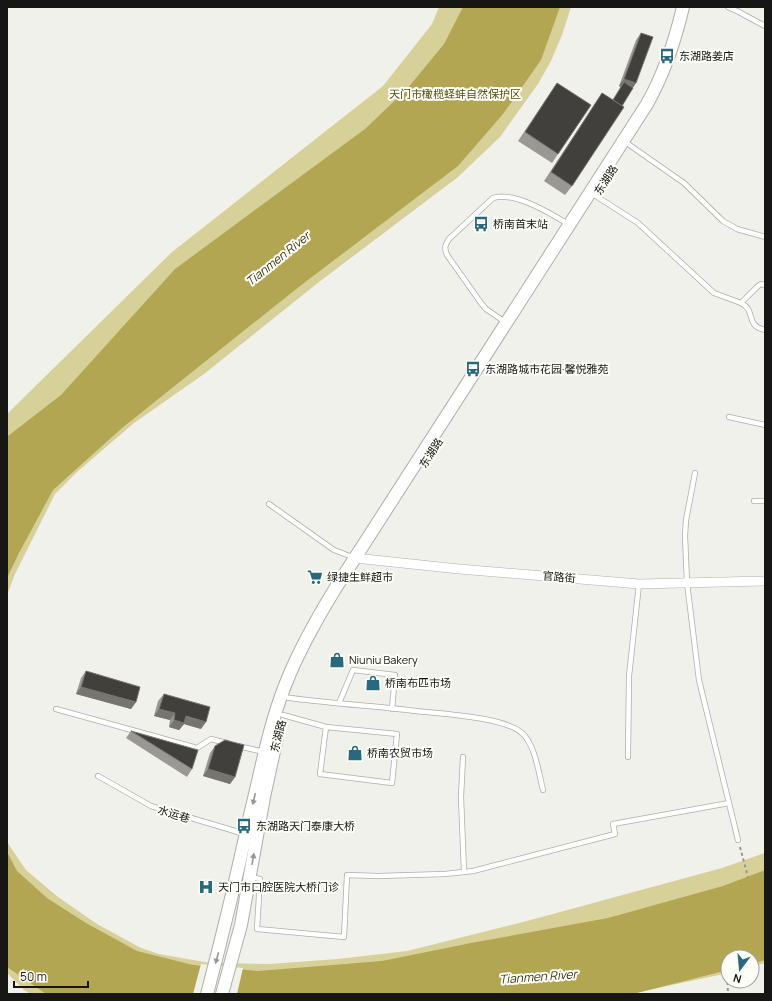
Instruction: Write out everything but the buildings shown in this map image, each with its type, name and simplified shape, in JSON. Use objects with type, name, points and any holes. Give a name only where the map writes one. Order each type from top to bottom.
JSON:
[{"type":"main road","name":"东湖路","points":[[359,559],[507,322],[647,104],[655,90],[667,61],[683,7]]},
{"type":"main road","name":"东湖路","points":[[207,994],[251,835],[269,754],[294,664],[312,628],[359,559],[596,196],[651,107],[667,77],[681,35],[688,7]]},
{"type":"main road","name":"东湖路","points":[[269,754],[283,715],[285,697]]},
{"type":"main road","name":"东湖路","points":[[222,994],[241,925],[250,876],[251,835]]},
{"type":"street","name":"官路街","points":[[359,559],[639,584],[765,582]]},
{"type":"lane","points":[[728,7],[739,9],[765,26]]},
{"type":"lane","points":[[628,144],[684,183],[723,221],[737,229],[765,237]]},
{"type":"lane","points":[[507,322],[486,309],[481,303],[447,255],[445,247],[446,243],[493,198],[504,196],[539,207],[570,225]]},
{"type":"lane","points":[[596,196],[638,223],[714,293],[741,303],[747,308],[754,326],[765,330]]},
{"type":"lane","points":[[741,303],[758,286],[761,284],[765,285]]},
{"type":"lane","points":[[729,417],[765,425]]},
{"type":"lane","points":[[695,473],[686,520],[685,536],[687,583],[699,680],[738,840]]},
{"type":"lane","points":[[754,501],[765,501]]},
{"type":"lane","points":[[269,504],[334,550],[359,559]]},
{"type":"lane","points":[[628,757],[629,676],[639,584]]},
{"type":"lane","points":[[339,703],[353,670],[395,675],[392,709]]},
{"type":"lane","points":[[285,697],[495,721],[515,728],[524,734],[531,746],[543,790]]},
{"type":"lane","points":[[56,709],[197,748],[211,739],[269,754]]},
{"type":"lane","points":[[283,715],[326,727],[397,734],[392,783],[320,774],[326,727]]},
{"type":"lane","points":[[463,757],[462,797],[464,872]]},
{"type":"lane","name":"水运巷","points":[[98,776],[151,806],[251,835]]},
{"type":"lane","points":[[250,876],[260,878],[257,929],[344,937],[347,875],[386,876],[464,872],[615,834],[613,824],[729,803]]},
{"type":"path","points":[[738,840],[748,876]]},
{"type":"green space","name":"天门市橄榄蛏蚌自然保护区","points":[[439,7],[571,7],[562,35],[551,61],[538,84],[500,137],[458,177],[319,282],[204,374],[134,423],[77,472],[55,494],[15,574],[7,595],[7,414],[172,252],[383,86],[432,24]]},
{"type":"green space","points":[[7,842],[26,870],[58,897],[97,924],[141,948],[159,954],[210,963],[269,964],[338,959],[407,951],[527,921],[722,868],[765,853],[765,963],[760,965],[760,949],[720,949],[720,975],[630,994],[31,994],[24,990],[7,973]]},
{"type":"water","name":"天门市橄榄蛏蚌自然保护区","points":[[463,7],[560,7],[541,60],[503,114],[458,166],[300,286],[122,428],[53,490],[7,578],[8,436],[61,395],[175,269],[365,129],[407,89],[444,44]]},
{"type":"water","name":"Tianmen River","points":[[7,852],[17,871],[47,898],[86,923],[137,951],[193,965],[258,971],[382,961],[608,918],[723,886],[765,870],[765,960],[760,962],[760,949],[720,949],[720,972],[633,994],[46,994],[7,967]]},
{"type":"pier","points":[[201,964],[243,968],[237,994],[193,994]]},
{"type":"place","name":"东湖路姜店","points":[[667,56]]},
{"type":"place","name":"桥南首末站","points":[[481,224]]},
{"type":"place","name":"东湖路城市花园·馨悦雅苑","points":[[473,369]]},
{"type":"place","name":"绿捷生鲜超市","points":[[315,577]]},
{"type":"place","name":"Niuniu Bakery","points":[[337,660]]},
{"type":"place","name":"桥南布匹市场","points":[[373,683]]},
{"type":"place","name":"桥南农贸市场","points":[[355,753]]},
{"type":"place","name":"东湖路天门泰康大桥","points":[[244,826]]},
{"type":"place","name":"天门市口腔医院大桥门诊","points":[[206,887]]}]
